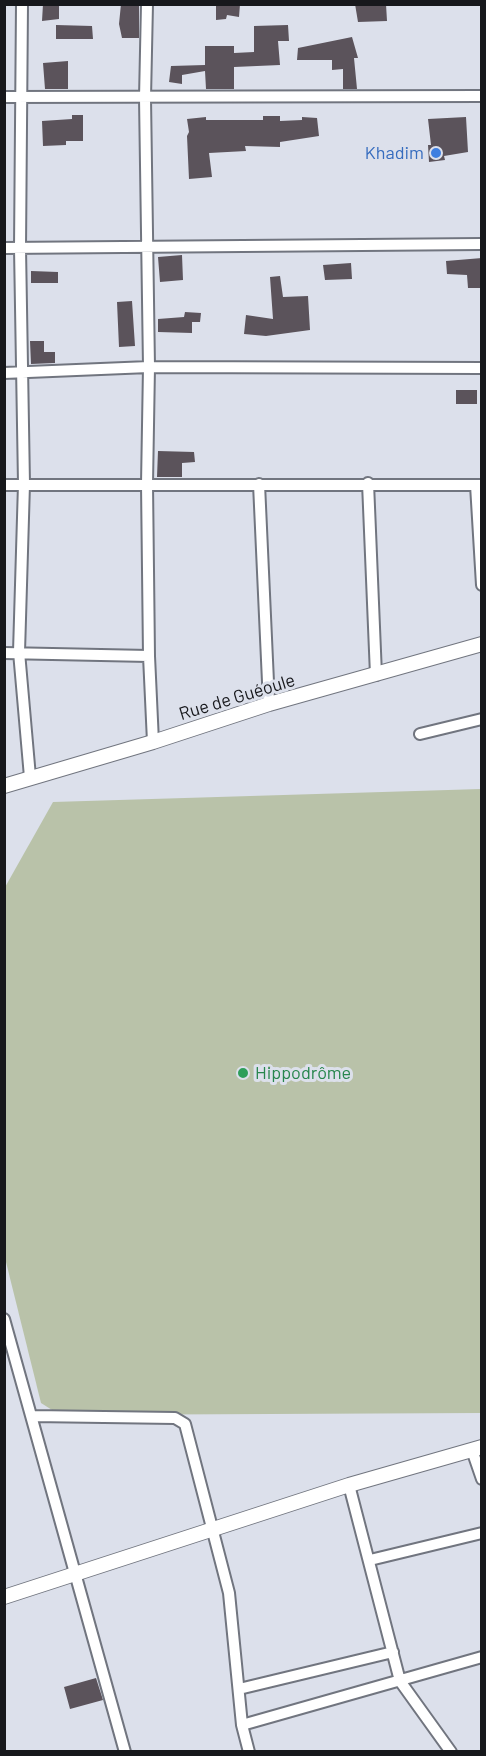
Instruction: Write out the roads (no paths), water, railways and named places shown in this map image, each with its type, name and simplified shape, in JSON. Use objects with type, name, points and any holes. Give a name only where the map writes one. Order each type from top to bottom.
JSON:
[{"type":"main road","name":"Rue de Guéoule","points":[[4,786],[153,742],[269,704],[482,644]]},
{"type":"main road","points":[[4,1597],[349,1485],[477,1449]]},
{"type":"street","points":[[22,4],[20,248],[24,484],[19,652],[30,777]]},
{"type":"street","points":[[147,4],[144,98],[149,368],[147,484],[149,656],[153,742]]},
{"type":"street","points":[[4,97],[482,96]]},
{"type":"street","points":[[4,248],[482,244]]},
{"type":"street","points":[[4,373],[149,368],[482,368]]},
{"type":"street","points":[[4,485],[368,483],[479,485],[482,585]]},
{"type":"street","points":[[368,483],[376,675]]},
{"type":"street","points":[[259,484],[269,704]]},
{"type":"street","points":[[4,653],[149,656]]},
{"type":"street","points":[[420,735],[482,719]]},
{"type":"street","points":[[5,1322],[125,1752]]},
{"type":"street","points":[[33,1416],[175,1418],[185,1425],[229,1593],[242,1725],[249,1752]]},
{"type":"street","points":[[477,1449],[482,1479]]},
{"type":"street","points":[[349,1485],[400,1681],[451,1752]]},
{"type":"street","points":[[370,1560],[482,1533]]},
{"type":"street","points":[[239,1689],[393,1652]]},
{"type":"street","points":[[242,1725],[482,1657]]},
{"type":"place","name":"Khadim","points":[[436,153]]},
{"type":"place","name":"Hippodrôme","points":[[243,1073]]}]
